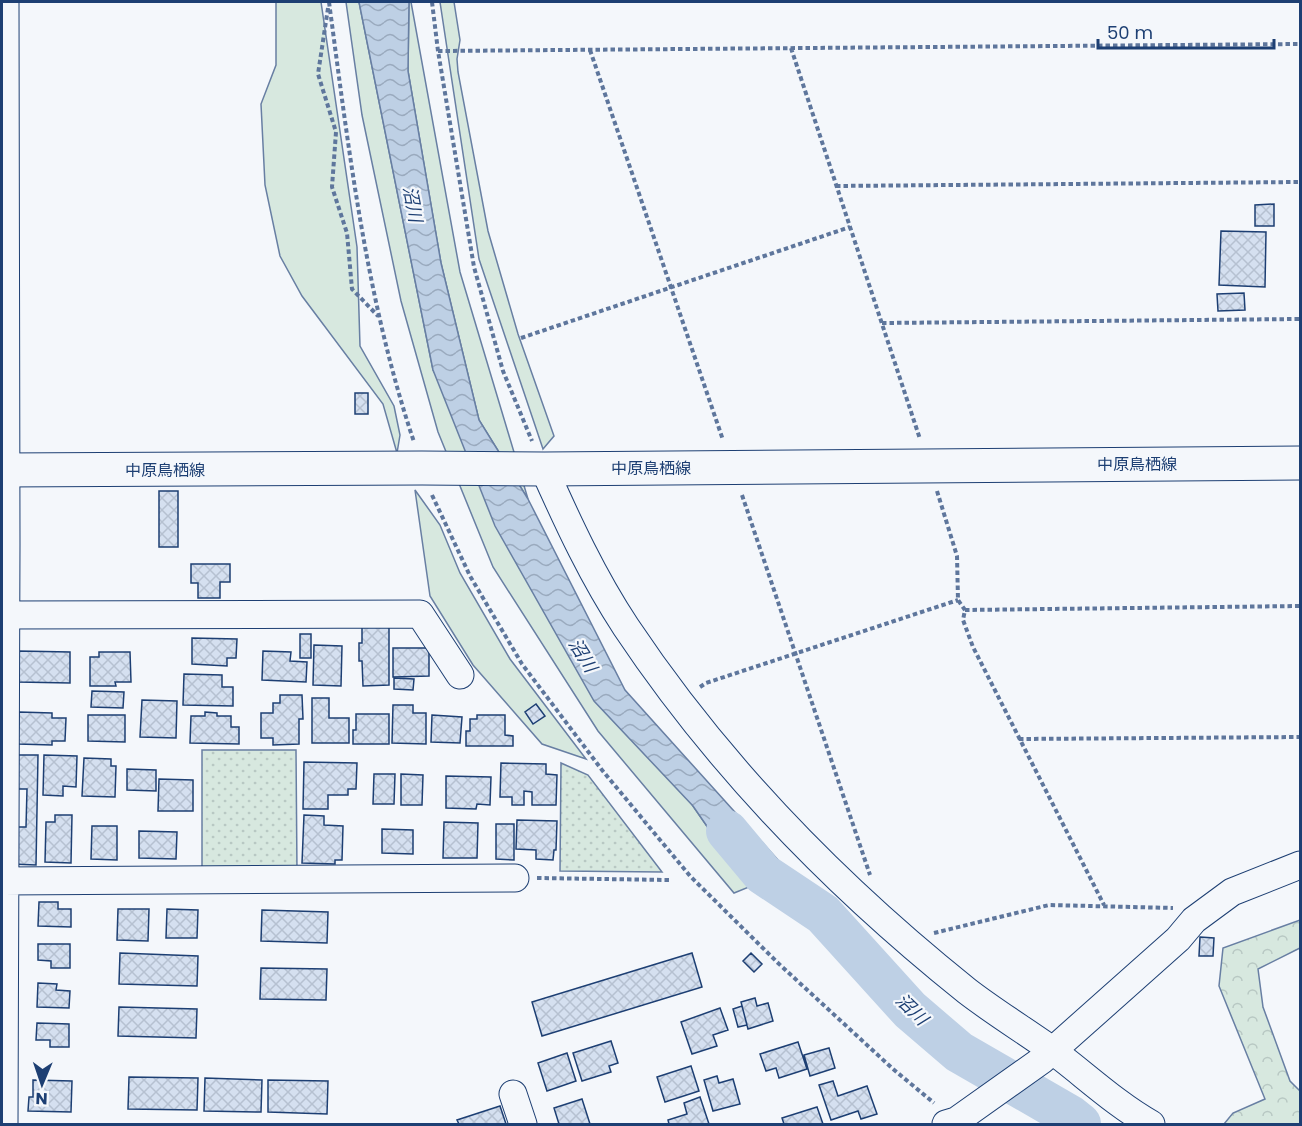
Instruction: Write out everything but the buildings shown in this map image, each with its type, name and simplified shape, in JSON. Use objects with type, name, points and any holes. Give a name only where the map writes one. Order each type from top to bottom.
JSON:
[{"type":"main road","name":"中原鳥栖線","points":[[3,470],[733,468],[1300,463]]},
{"type":"street","points":[[4,1121],[5,2]]},
{"type":"street","points":[[544,469],[580,549],[626,626],[680,702],[768,808],[867,905],[969,993],[1047,1055],[1151,1125]]},
{"type":"street","points":[[3,615],[420,614],[460,675]]},
{"type":"street","points":[[951,1123],[1047,1055],[1178,939],[1194,920],[1232,892],[1300,865]]},
{"type":"street","points":[[3,881],[514,878]]},
{"type":"street","points":[[513,1094],[523,1125]]},
{"type":"path","points":[[378,316],[352,289],[347,233],[332,187],[336,132],[318,74],[329,2],[359,224],[378,316],[397,393],[422,468],[434,501],[470,576],[522,664],[602,770],[698,884],[778,963],[951,1123]]},
{"type":"path","points":[[432,2],[474,267],[504,371],[544,469]]},
{"type":"path","points":[[438,51],[1300,45]]},
{"type":"path","points":[[791,48],[957,556],[958,600],[965,610],[963,620],[973,647],[1104,905]]},
{"type":"path","points":[[590,50],[870,872],[867,905]]},
{"type":"path","points":[[837,186],[1300,182]]},
{"type":"path","points":[[521,338],[850,227]]},
{"type":"path","points":[[882,323],[1300,319]]},
{"type":"path","points":[[680,702],[706,683],[958,600]]},
{"type":"path","points":[[965,610],[1300,606]]},
{"type":"path","points":[[1019,739],[1300,736]]},
{"type":"path","points":[[514,878],[669,880]]},
{"type":"path","points":[[909,943],[926,935],[1049,905],[1175,908],[1194,920]]},
{"type":"green space","points":[[276,2],[321,2],[357,247],[360,346],[394,406],[400,435],[397,453],[383,404],[302,296],[280,256],[265,185],[261,104],[276,65]]},
{"type":"green space","points":[[346,2],[359,2],[433,370],[693,806],[749,887],[734,893],[598,731],[493,567],[438,432],[401,301],[362,115]]},
{"type":"green space","points":[[409,2],[411,2],[460,272],[528,499],[479,420],[441,263],[408,71]]},
{"type":"green space","points":[[440,2],[454,2],[460,40],[457,59],[458,72],[488,231],[518,334],[554,436],[543,449],[479,259]]},
{"type":"green space","points":[[415,490],[440,525],[460,573],[510,659],[586,759],[542,744],[473,665],[430,596]]},
{"type":"green space","points":[[202,750],[296,750],[297,872],[202,872]]},
{"type":"green space","points":[[561,763],[588,775],[662,872],[560,871]]},
{"type":"green space","points":[[1300,920],[1300,948],[1258,969],[1263,1007],[1290,1081],[1300,1091],[1300,1124],[1224,1124],[1233,1113],[1265,1099],[1219,986],[1223,948]]},
{"type":"water","points":[[359,2],[409,2],[408,71],[441,263],[479,420],[528,499],[625,690],[778,860],[749,887],[693,806],[594,701],[495,526],[433,370]]},
{"type":"waterway","name":"沼川","points":[[727,831],[763,874],[823,914],[910,1010],[959,1052],[1080,1124]]}]
